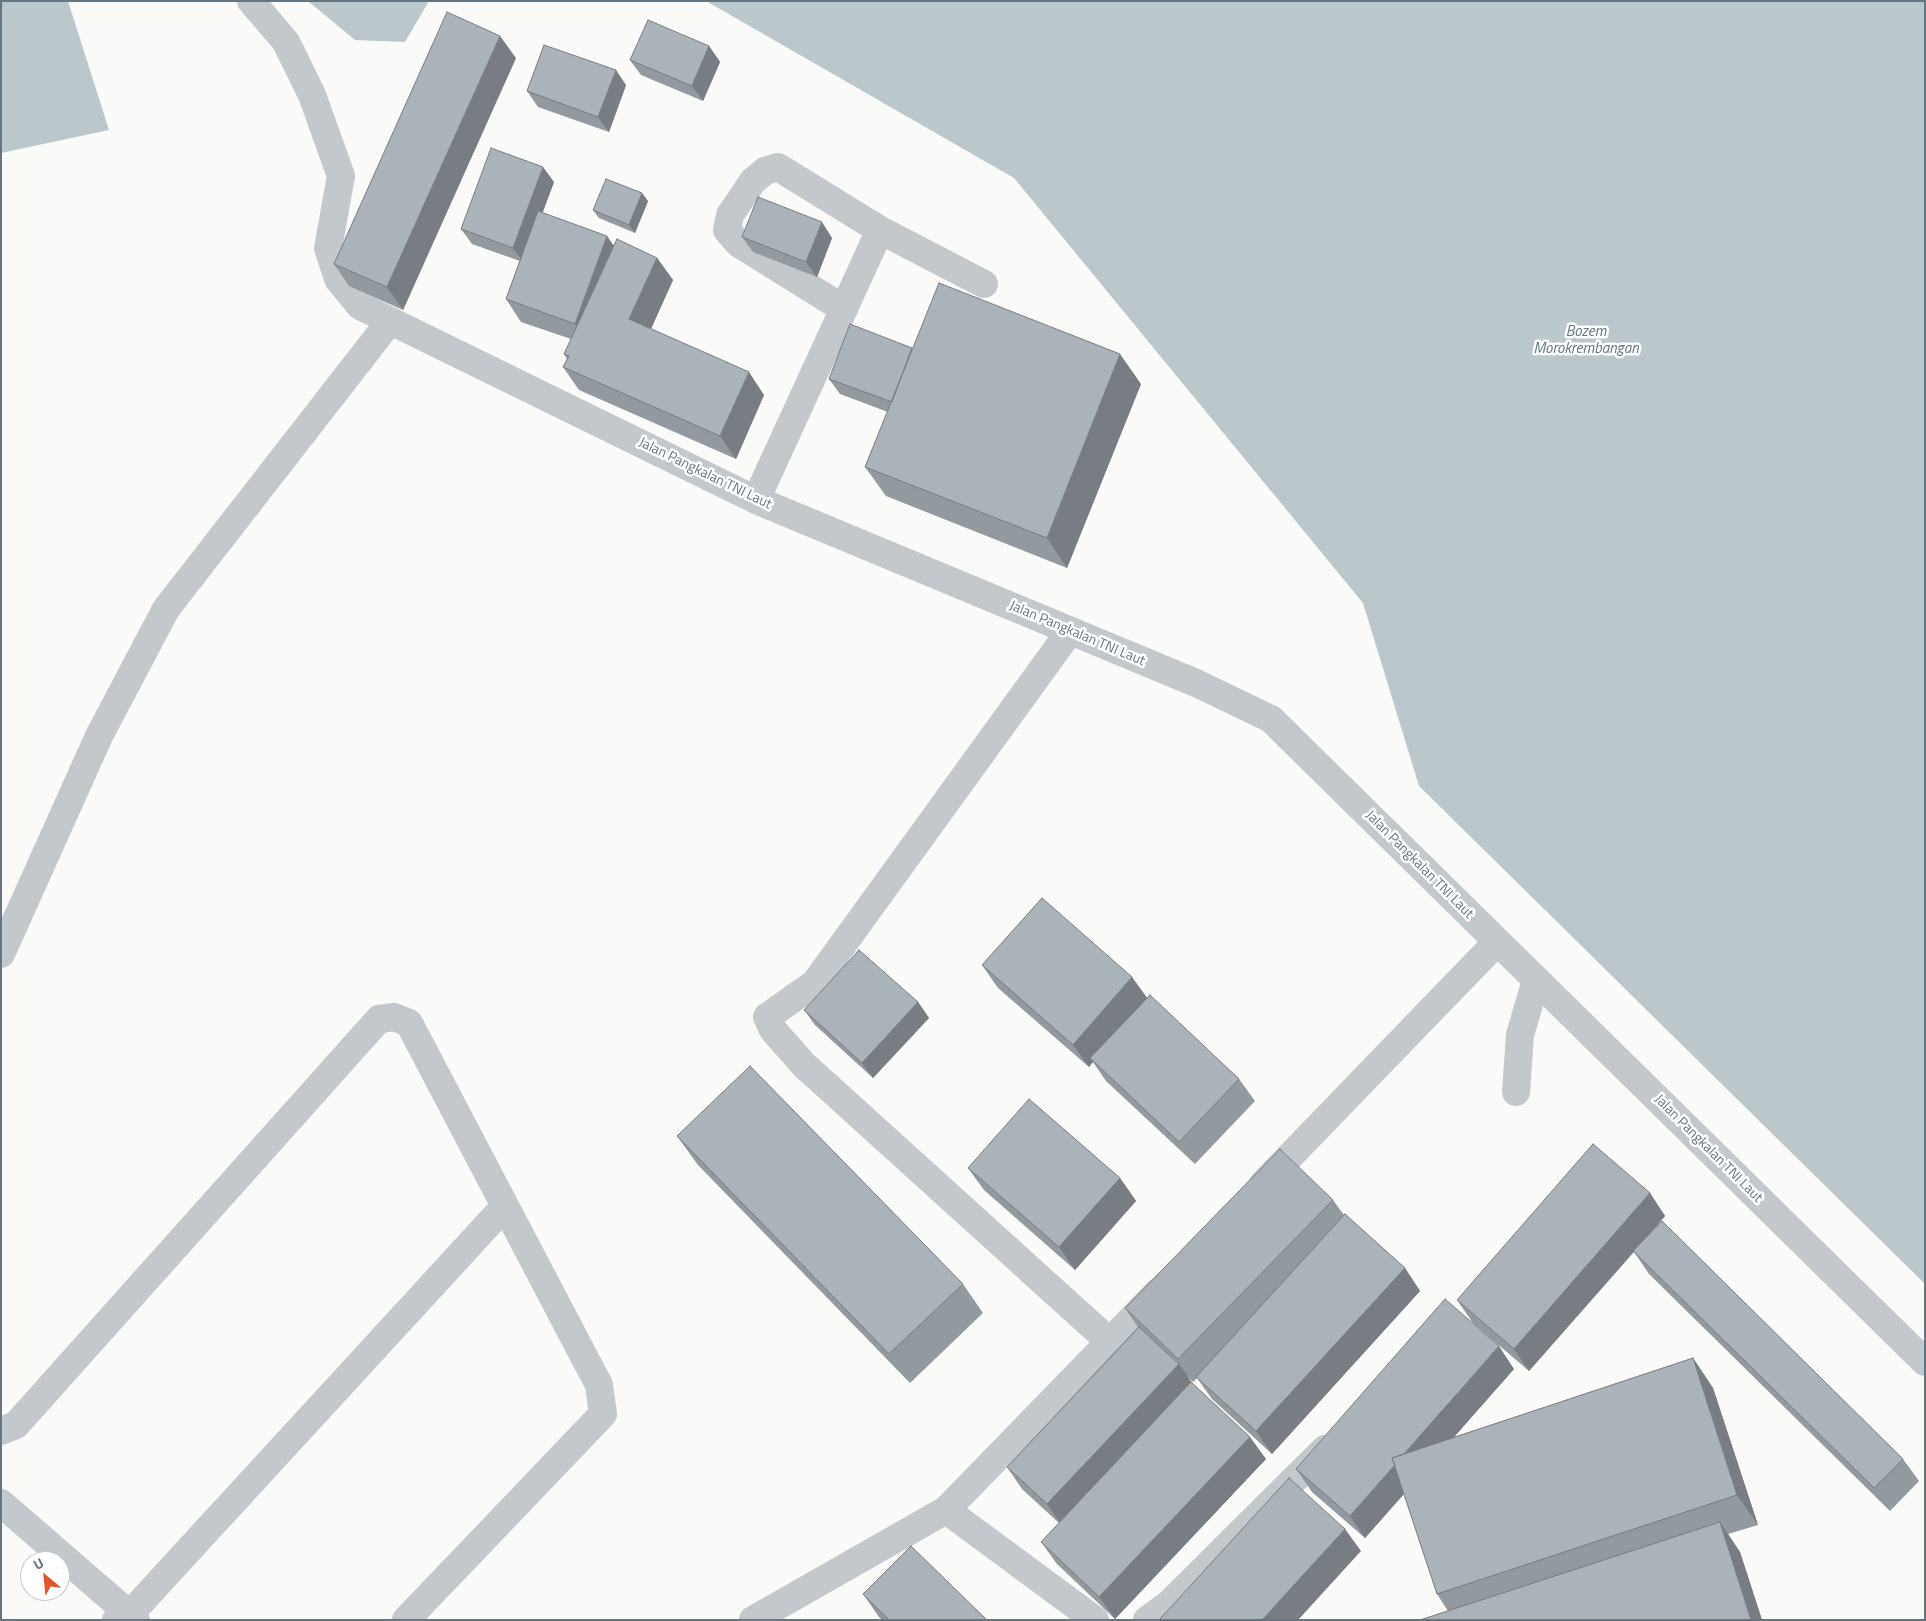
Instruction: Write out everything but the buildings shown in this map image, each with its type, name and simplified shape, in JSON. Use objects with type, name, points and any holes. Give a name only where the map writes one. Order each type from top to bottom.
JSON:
[{"type":"street","name":"Jalan Pangkalan TNI Laut","points":[[250,1],[286,42],[312,95],[341,176],[328,248],[338,279],[360,306],[756,500],[1196,683],[1271,719],[1925,1362]]},
{"type":"street","points":[[844,309],[738,243],[727,230],[730,215],[753,181],[764,170],[778,167],[880,230],[984,284]]},
{"type":"street","points":[[756,500],[880,230]]},
{"type":"street","points":[[1,954],[99,736],[166,609],[390,321]]},
{"type":"street","points":[[1070,631],[815,983],[767,1017],[773,1030],[804,1065],[1110,1342]]},
{"type":"street","points":[[1248,1199],[1497,942]]},
{"type":"street","points":[[1516,1092],[1520,1035],[1536,980]]},
{"type":"street","points":[[1,1432],[16,1426],[378,1019],[394,1016],[409,1023],[599,1385],[602,1414],[406,1620]]},
{"type":"street","points":[[1,1503],[127,1618],[505,1206]]},
{"type":"street","points":[[753,1620],[946,1510],[1172,1278]]},
{"type":"street","points":[[1147,1620],[1169,1604],[1346,1429]]},
{"type":"street","points":[[946,1510],[1095,1620]]},
{"type":"water","points":[[1,1],[68,1],[109,130],[1,153]]},
{"type":"water","points":[[308,1],[429,1],[405,42],[355,40]]},
{"type":"water","name":"Bozem Morokrembangan","points":[[706,1],[1925,1],[1925,1284],[1419,786],[1363,603],[1014,178]]}]
